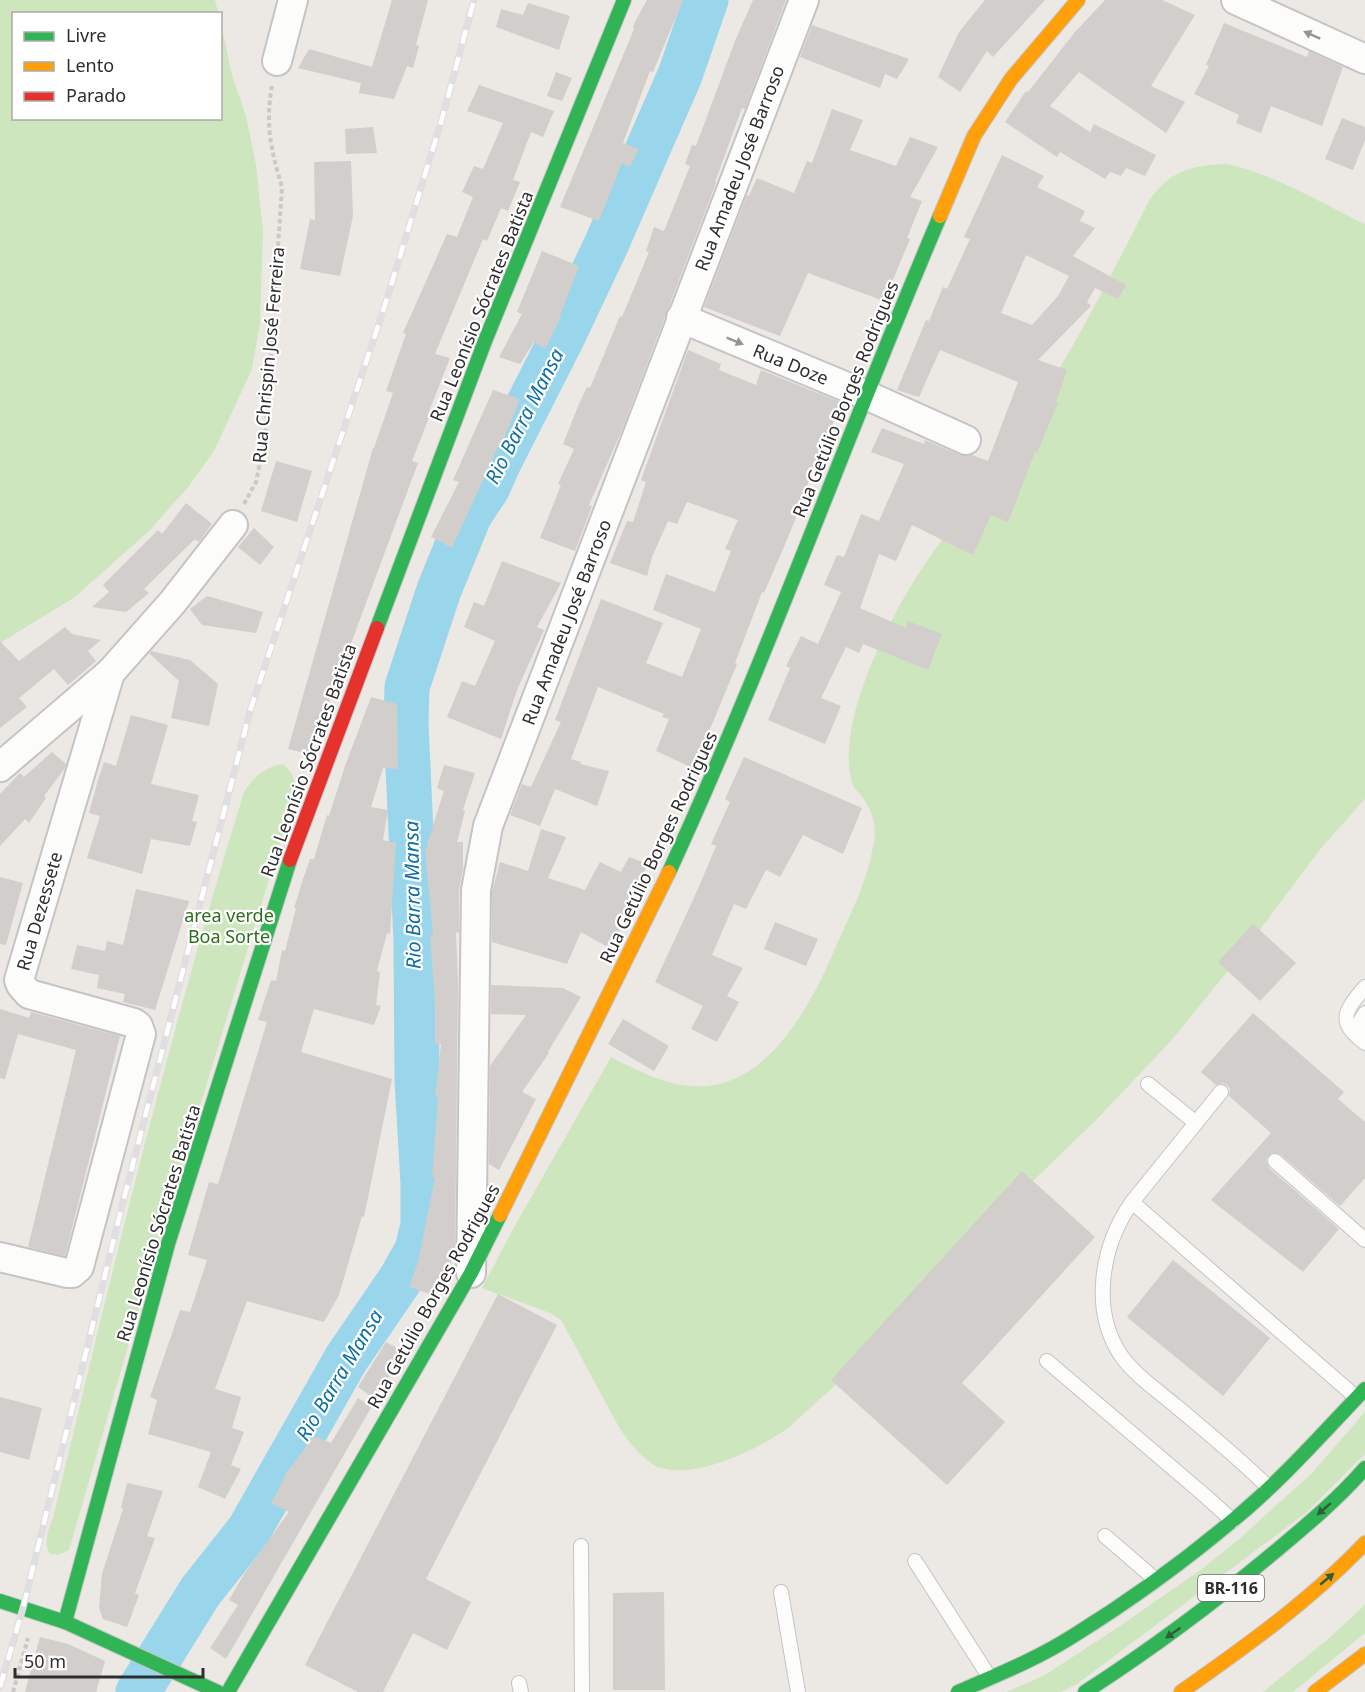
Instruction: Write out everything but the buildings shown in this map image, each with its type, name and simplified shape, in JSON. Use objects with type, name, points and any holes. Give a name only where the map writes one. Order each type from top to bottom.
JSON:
[{"type":"main road","name":"Rua Leonísio Sócrates Batista","points":[[65,1622],[168,1244],[285,873],[485,340],[624,0]]},
{"type":"main road","name":"Rua Getúlio Borges Rodrigues","points":[[228,1692],[471,1273],[658,896],[709,785],[896,320],[974,136],[1011,79],[1078,0]]},
{"type":"main road","points":[[958,1692],[1072,1637],[1156,1580],[1233,1521],[1269,1488],[1361,1393]]},
{"type":"main road","name":"BR-116","points":[[1085,1692],[1177,1630],[1266,1560],[1349,1487],[1365,1468]]},
{"type":"main road","name":"BR-116","points":[[1181,1692],[1219,1666],[1297,1605],[1349,1561],[1365,1543]]},
{"type":"main road","points":[[0,1601],[65,1622],[218,1692]]},
{"type":"main road","name":"BR-116","points":[[1218,1684],[1297,1605]]},
{"type":"main road","points":[[1315,1692],[1365,1654]]},
{"type":"street","points":[[277,61],[293,0]]},
{"type":"street","name":"Rua Amadeu José Barroso","points":[[471,1273],[476,890],[488,826],[804,0]]},
{"type":"street","points":[[1236,0],[1365,59]]},
{"type":"street","name":"Rua Doze","points":[[681,318],[866,395],[966,441]]},
{"type":"street","points":[[0,767],[110,673],[172,603],[233,525]]},
{"type":"street","name":"Rua Dezessete","points":[[0,1257],[67,1273],[80,1267],[141,1034],[134,1023],[29,994],[19,980],[110,673]]},
{"type":"street","points":[[55,720],[89,742]]},
{"type":"lane","points":[[1365,987],[1348,1007],[1346,1014],[1347,1024],[1352,1033],[1365,1043]]},
{"type":"lane","points":[[1365,1013],[1359,1023],[1365,1032]]},
{"type":"lane","points":[[1148,1084],[1196,1123]]},
{"type":"lane","points":[[1221,1092],[1132,1202],[1114,1233],[1105,1265],[1103,1309],[1112,1340],[1136,1372],[1238,1457],[1269,1488]]},
{"type":"lane","points":[[1275,1161],[1365,1240]]},
{"type":"lane","points":[[1132,1202],[1361,1393]]},
{"type":"lane","points":[[1047,1361],[1233,1521]]},
{"type":"lane","points":[[1106,1536],[1156,1580]]},
{"type":"lane","points":[[581,1546],[582,1692]]},
{"type":"lane","points":[[915,1561],[990,1678]]},
{"type":"lane","points":[[781,1592],[798,1692]]},
{"type":"path","name":"Rua Chrispin José Ferreira","points":[[233,525],[255,482],[264,438],[282,188],[270,148],[268,110],[277,61]]},
{"type":"path","points":[[13,1692],[35,1612]]},
{"type":"green space","points":[[0,0],[215,0],[218,12],[12,12],[12,120],[222,120],[222,28],[232,75],[246,116],[256,165],[263,231],[260,323],[252,369],[214,451],[189,486],[150,530],[75,597],[0,643]]},
{"type":"green space","points":[[1227,164],[1280,182],[1365,224],[1365,799],[1322,847],[1244,951],[1170,1042],[1099,1117],[971,1241],[910,1317],[788,1428],[775,1436],[741,1454],[702,1467],[684,1470],[666,1469],[652,1464],[643,1457],[620,1429],[561,1320],[550,1313],[482,1288],[611,1057],[660,1079],[681,1085],[718,1084],[743,1075],[764,1059],[784,1039],[800,1016],[827,967],[848,921],[870,860],[874,840],[874,821],[870,809],[852,782],[849,760],[850,741],[858,700],[865,680],[894,616],[930,557],[998,468],[1026,425],[1081,331],[1149,201],[1173,176],[1192,168]]},
{"type":"green space","name":"area verde Boa Sorte","points":[[283,764],[294,780],[293,800],[149,1274],[69,1550],[58,1555],[50,1554],[47,1536],[119,1244],[166,1062],[217,882],[244,792],[260,773]]},
{"type":"green space","points":[[1365,1412],[1365,1454],[1307,1512],[1077,1684],[1061,1692],[1006,1692],[1045,1675],[1202,1569],[1312,1473]]},
{"type":"green space","points":[[1365,1605],[1365,1633],[1293,1692],[1263,1692],[1327,1640]]},
{"type":"waterway","name":"Rio Barra Mansa","points":[[138,1692],[200,1592],[249,1530],[346,1359],[400,1280],[417,1250],[423,1225],[423,1184],[417,1080],[416,941],[406,724],[407,687],[439,590],[470,514],[488,487],[606,245],[680,75],[706,0]]},
{"type":"railway","points":[[0,1687],[23,1608],[121,1210],[250,711],[385,305],[442,119],[474,0]]},
{"type":"traffic: fast","points":[[377,628],[485,341],[624,0]]},
{"type":"traffic: fast","points":[[669,872],[774,627],[940,216]]},
{"type":"traffic: fast","points":[[65,1622],[168,1244],[290,860]]},
{"type":"traffic: fast","points":[[228,1692],[471,1273],[500,1215]]},
{"type":"traffic: fast","points":[[958,1692],[1017,1666],[1059,1644],[1114,1610],[1174,1567],[1267,1490],[1365,1389]]},
{"type":"traffic: fast","points":[[1085,1692],[1159,1642],[1231,1588],[1312,1521],[1365,1468]]},
{"type":"traffic: fast","points":[[0,1601],[65,1622],[218,1692]]},
{"type":"traffic: slow","points":[[940,216],[974,136],[1011,79],[1078,0]]},
{"type":"traffic: slow","points":[[500,1215],[669,872]]},
{"type":"traffic: slow","points":[[1181,1692],[1300,1603],[1365,1543]]},
{"type":"traffic: slow","points":[[1315,1692],[1365,1654]]},
{"type":"traffic: jam","points":[[290,860],[377,628]]}]
